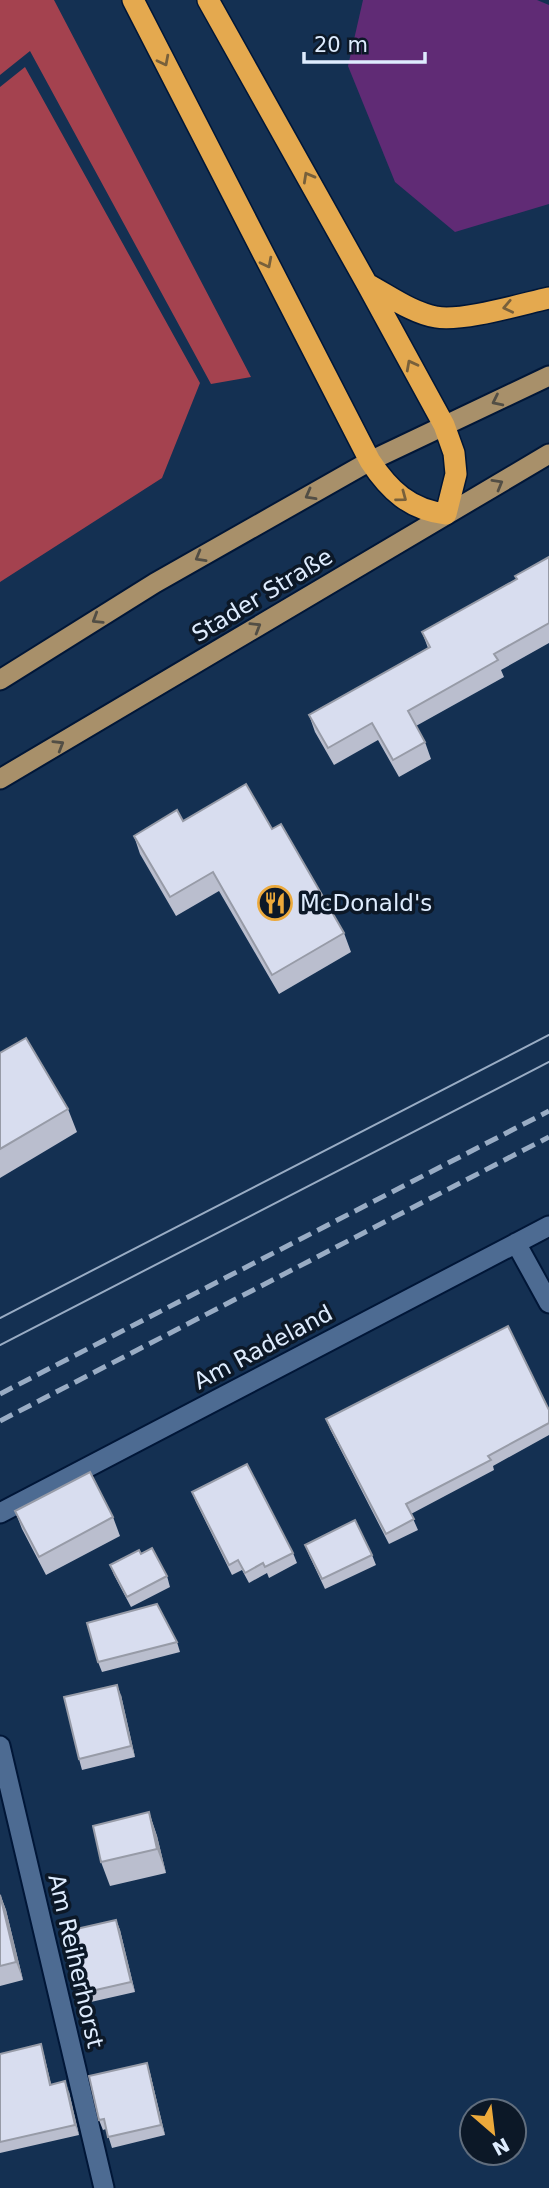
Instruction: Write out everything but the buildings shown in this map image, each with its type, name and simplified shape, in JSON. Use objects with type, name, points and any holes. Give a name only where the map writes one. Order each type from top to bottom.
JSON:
[{"type":"highway","points":[[133,0],[370,461],[383,481],[407,502],[446,514],[456,474],[454,453],[443,425],[368,284],[208,0]]},
{"type":"highway","points":[[368,284],[412,309],[438,318],[450,318],[549,298]]},
{"type":"main road","points":[[0,680],[155,583],[370,461],[549,376]]},
{"type":"main road","name":"Stader Straße","points":[[0,779],[549,454]]},
{"type":"street","name":"Am Radeland","points":[[0,1513],[549,1226]]},
{"type":"street","points":[[516,1243],[549,1303]]},
{"type":"street","name":"Am Reiherhorst","points":[[0,1746],[104,2188]]},
{"type":"shaded area","points":[[0,0],[54,0],[251,377],[211,384],[30,51],[0,75]]},
{"type":"shaded area","points":[[363,0],[537,0],[549,5],[549,204],[455,232],[395,182],[348,66]]},
{"type":"shaded area","points":[[25,67],[200,383],[162,478],[0,582],[0,87]]},
{"type":"tram line","points":[[0,1318],[549,1035]]},
{"type":"tram line","points":[[0,1345],[549,1062]]},
{"type":"railway","points":[[0,1394],[549,1111]]},
{"type":"railway","points":[[0,1421],[549,1137]]},
{"type":"place","name":"McDonald's","points":[[275,903]]}]
